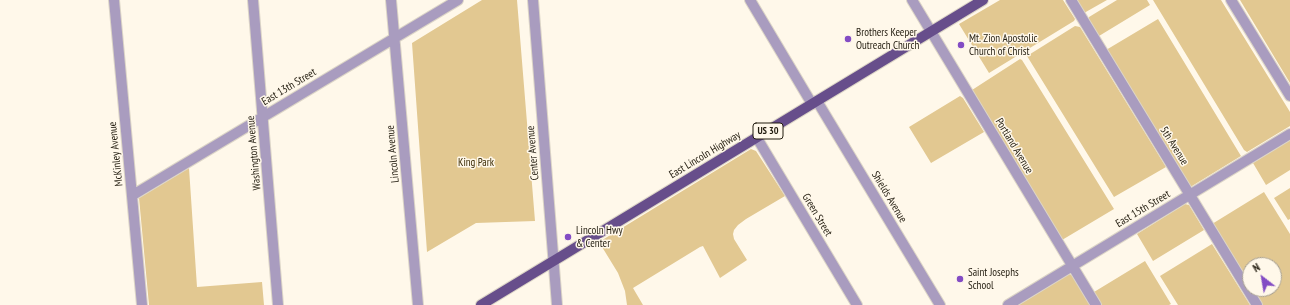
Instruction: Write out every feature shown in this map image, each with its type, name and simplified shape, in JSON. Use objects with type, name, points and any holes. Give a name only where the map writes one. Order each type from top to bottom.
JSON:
[{"type":"main road","name":"East Lincoln Highway","points":[[481,305],[983,0]]},
{"type":"street","name":"McKinley Avenue","points":[[114,0],[142,305]]},
{"type":"street","name":"Washington Avenue","points":[[253,0],[278,305]]},
{"type":"street","name":"Lincoln Avenue","points":[[391,0],[418,305]]},
{"type":"street","name":"East 13th Street","points":[[132,195],[458,0]]},
{"type":"street","name":"Center Avenue","points":[[532,0],[557,305]]},
{"type":"street","name":"Shields Avenue","points":[[750,0],[815,102],[940,305]]},
{"type":"street","name":"Portland Avenue","points":[[912,0],[1096,305]]},
{"type":"street","name":"5th Avenue","points":[[1071,0],[1257,305]]},
{"type":"street","points":[[1231,0],[1290,96]]},
{"type":"street","name":"East 15th Street","points":[[1008,305],[1290,134]]},
{"type":"street","name":"Green Street","points":[[757,138],[856,305]]},
{"type":"green space","name":"King Park","points":[[482,0],[517,0],[535,221],[476,223],[427,252],[412,43]]},
{"type":"green space","points":[[1000,0],[1063,0],[1075,19],[989,73],[959,24]]},
{"type":"green space","points":[[1076,0],[1107,0],[1084,13]]},
{"type":"green space","points":[[1117,0],[1147,0],[1150,5],[1099,36],[1089,21],[1089,17]]},
{"type":"green space","points":[[1153,0],[1221,0],[1290,112],[1290,126],[1247,152],[1244,150]]},
{"type":"green space","points":[[1240,0],[1290,0],[1290,83]]},
{"type":"green space","points":[[1158,19],[1241,156],[1192,186],[1189,186],[1106,50]]},
{"type":"green space","points":[[1075,26],[1080,27],[1166,167],[1114,197],[1027,56]]},
{"type":"green space","points":[[1020,59],[1114,209],[1062,240],[972,90]]},
{"type":"green space","points":[[960,96],[963,98],[984,132],[931,163],[909,127]]},
{"type":"green space","points":[[1290,140],[1290,170],[1266,185],[1253,163]]},
{"type":"green space","points":[[751,149],[756,151],[785,196],[746,219],[734,230],[734,239],[747,260],[720,278],[703,246],[700,247],[633,288],[643,305],[627,305],[625,291],[618,273],[599,242]]},
{"type":"green space","points":[[189,168],[197,287],[262,282],[264,305],[149,305],[139,198]]},
{"type":"green space","points":[[1290,188],[1290,219],[1288,220],[1274,198]]},
{"type":"green space","points":[[1264,192],[1290,234],[1290,305],[1262,305],[1257,297],[1282,297],[1282,257],[1242,257],[1242,272],[1212,224]]},
{"type":"green space","points":[[1185,204],[1189,205],[1204,230],[1153,261],[1137,234]]},
{"type":"green space","points":[[1212,244],[1242,292],[1242,297],[1245,297],[1250,305],[1178,305],[1160,276]]},
{"type":"green space","points":[[1145,261],[1171,304],[1102,305],[1094,292]]},
{"type":"green space","points":[[1069,274],[1072,275],[1090,305],[1019,305]]},
{"type":"place","name":"Brothers Keeper Outreach Church","points":[[848,39]]},
{"type":"place","name":"Mt. Zion Apostolic Church of Christ","points":[[961,45]]},
{"type":"place","name":"Lincoln Hwy & Center","points":[[568,237]]},
{"type":"place","name":"Saint Josephs School","points":[[960,279]]}]
